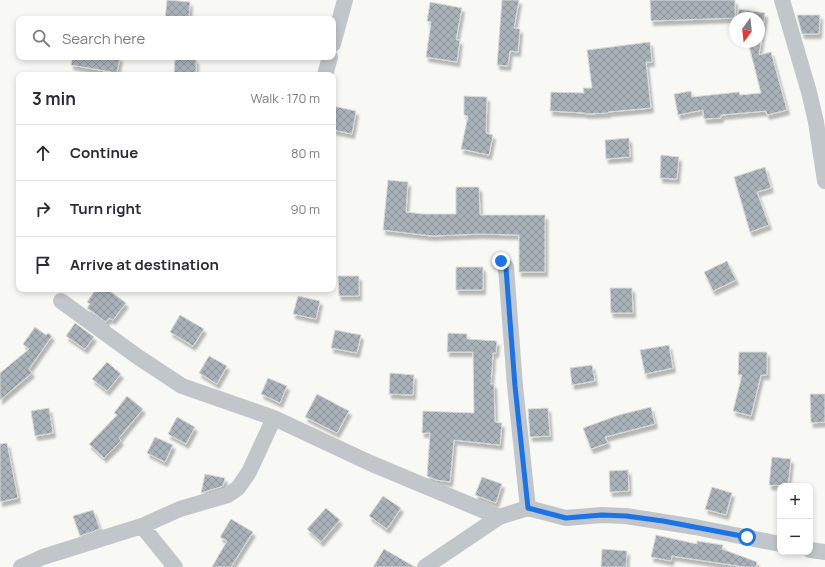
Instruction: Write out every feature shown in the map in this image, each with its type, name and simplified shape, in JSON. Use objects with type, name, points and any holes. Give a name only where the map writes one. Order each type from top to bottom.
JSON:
[{"type":"street","points":[[336,33],[345,0]]},
{"type":"street","points":[[782,0],[809,92],[821,121],[825,181]]},
{"type":"street","points":[[326,72],[329,60]]},
{"type":"street","points":[[501,261],[506,268],[515,386],[528,508]]},
{"type":"street","points":[[61,300],[182,386],[274,418],[370,463],[499,517]]},
{"type":"street","points":[[21,567],[43,557],[142,526],[180,509],[228,495],[238,488],[250,472],[274,418]]},
{"type":"street","points":[[425,567],[499,517],[528,508],[566,518],[602,515],[626,516],[777,543]]},
{"type":"street","points":[[142,526],[175,567]]},
{"type":"street","points":[[813,550],[825,552]]},
{"type":"building","points":[[167,0],[190,2],[189,16],[165,16]]},
{"type":"building","points":[[502,0],[519,0],[514,28],[520,29],[518,52],[510,51],[508,66],[497,65]]},
{"type":"building","points":[[650,0],[735,0],[735,12],[729,12],[729,18],[651,21]]},
{"type":"building","points":[[430,2],[462,8],[456,40],[460,40],[457,62],[426,57],[431,22],[427,21]]},
{"type":"building","points":[[739,9],[758,12],[738,12]]},
{"type":"building","points":[[797,15],[820,15],[819,34],[802,34]]},
{"type":"building","points":[[650,42],[652,62],[646,62],[651,108],[585,114],[550,111],[551,92],[584,93],[583,88],[592,88],[587,50]]},
{"type":"building","points":[[750,48],[760,48],[759,55],[771,52],[787,110],[767,115],[766,111],[721,115],[721,118],[704,119],[703,110],[678,115],[674,94],[691,91],[692,97],[739,92],[740,95],[761,93]]},
{"type":"building","points":[[72,60],[119,60],[117,72],[71,65]]},
{"type":"building","points":[[175,60],[196,60],[196,72],[174,72]]},
{"type":"building","points":[[464,96],[487,97],[486,133],[493,135],[489,155],[461,149],[468,116],[464,115]]},
{"type":"building","points":[[336,107],[356,111],[352,134],[336,131]]},
{"type":"building","points":[[629,138],[630,157],[606,159],[605,140]]},
{"type":"building","points":[[661,155],[679,157],[677,179],[660,178]]},
{"type":"building","points":[[765,167],[771,188],[757,192],[769,225],[750,232],[734,177]]},
{"type":"building","points":[[388,180],[408,182],[406,212],[423,214],[456,214],[456,187],[479,187],[480,215],[545,215],[545,272],[519,272],[519,235],[479,234],[432,236],[383,230]]},
{"type":"building","points":[[727,261],[736,280],[713,291],[704,272]]},
{"type":"building","points":[[456,267],[483,267],[483,290],[456,290]]},
{"type":"building","points":[[338,276],[359,276],[359,296],[339,296]]},
{"type":"building","points":[[610,288],[632,288],[633,313],[611,313]]},
{"type":"building","points":[[94,292],[111,292],[126,303],[113,320],[109,318],[106,322],[87,308],[90,304],[87,302]]},
{"type":"building","points":[[298,296],[320,301],[316,319],[293,314]]},
{"type":"building","points":[[180,315],[204,329],[193,346],[170,332]]},
{"type":"building","points":[[75,323],[94,337],[85,349],[66,336]]},
{"type":"building","points":[[35,327],[46,335],[48,333],[52,336],[29,369],[32,373],[0,400],[0,373],[29,349],[23,344]]},
{"type":"building","points":[[335,330],[361,335],[357,353],[331,348]]},
{"type":"building","points":[[448,333],[467,334],[467,339],[497,341],[496,353],[493,353],[491,384],[494,384],[495,422],[502,423],[500,445],[454,440],[450,482],[436,480],[427,476],[430,433],[422,433],[423,411],[474,413],[473,352],[447,352]]},
{"type":"building","points":[[669,345],[673,368],[645,374],[640,350]]},
{"type":"building","points":[[739,352],[767,352],[767,375],[761,375],[751,416],[733,411],[742,375],[738,375]]},
{"type":"building","points":[[209,356],[227,366],[217,384],[199,373]]},
{"type":"building","points":[[107,362],[121,374],[107,391],[92,379]]},
{"type":"building","points":[[592,365],[595,381],[572,385],[570,368]]},
{"type":"building","points":[[390,373],[414,375],[413,395],[389,394]]},
{"type":"building","points":[[268,378],[287,386],[280,403],[261,394]]},
{"type":"building","points":[[317,394],[349,411],[337,433],[305,417]]},
{"type":"building","points":[[810,394],[825,394],[825,422],[811,423]]},
{"type":"building","points":[[127,396],[143,409],[119,438],[121,441],[104,458],[89,444],[117,415],[114,413]]},
{"type":"building","points":[[651,407],[655,424],[605,437],[608,443],[591,449],[583,428],[619,415]]},
{"type":"building","points":[[49,408],[53,433],[35,436],[31,411]]},
{"type":"building","points":[[548,408],[550,436],[530,437],[528,409]]},
{"type":"building","points":[[177,417],[195,427],[186,444],[168,434]]},
{"type":"building","points":[[155,437],[173,445],[165,462],[147,453]]},
{"type":"building","points":[[7,443],[18,498],[0,502],[0,444]]},
{"type":"building","points":[[772,457],[791,459],[788,483],[777,483],[777,485],[769,485]]},
{"type":"building","points":[[628,470],[629,491],[610,492],[609,471]]},
{"type":"building","points":[[205,474],[225,478],[223,486],[201,493]]},
{"type":"building","points":[[482,477],[502,484],[496,503],[475,495]]},
{"type":"building","points":[[712,487],[732,493],[726,515],[705,509]]},
{"type":"building","points":[[383,496],[401,508],[387,529],[369,516]]},
{"type":"building","points":[[326,508],[340,520],[321,542],[307,529]]},
{"type":"building","points":[[93,510],[100,529],[80,536],[73,516]]},
{"type":"building","points":[[231,519],[253,532],[231,567],[212,567],[227,541],[220,537]]},
{"type":"building","points":[[656,535],[697,544],[697,541],[723,545],[722,549],[757,562],[756,567],[745,567],[672,556],[671,561],[651,557]]},
{"type":"building","points":[[384,549],[415,567],[373,567]]},
{"type":"building","points":[[602,549],[627,551],[626,567],[601,567]]},
{"type":"route","points":[[501,261],[506,268],[515,386],[528,508],[566,518],[602,515],[626,516],[663,521],[747,537]]}]
